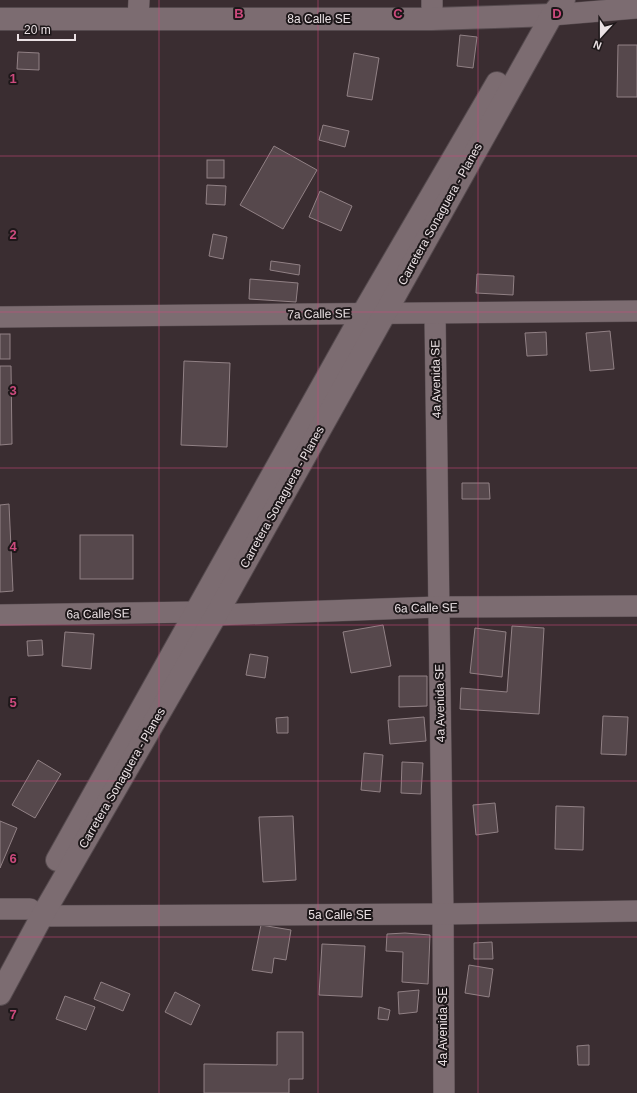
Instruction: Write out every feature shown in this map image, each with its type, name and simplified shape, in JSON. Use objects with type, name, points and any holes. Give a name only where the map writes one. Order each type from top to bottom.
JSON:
[{"type":"main road","name":"8a Calle SE","points":[[0,20],[139,10],[550,7]]},
{"type":"main road","name":"Carretera Sonaguera - Planes","points":[[0,963],[36,912],[206,614],[374,314],[550,7]]},
{"type":"main road","name":"Carretera Sonaguera - Planes","points":[[0,994],[36,912]]},
{"type":"street","name":"8a Calle SE","points":[[550,7],[637,8]]},
{"type":"street","name":"7a Calle SE","points":[[0,317],[637,311]]},
{"type":"street","name":"4a Avenida SE","points":[[435,314],[438,607],[444,914],[444,1093]]},
{"type":"street","name":"6a Calle SE","points":[[0,615],[206,614],[438,607],[637,606]]},
{"type":"street","name":"5a Calle SE","points":[[0,909],[36,912],[444,914],[637,911]]},
{"type":"building","points":[[460,35],[477,37],[473,68],[457,66]]},
{"type":"building","points":[[618,45],[637,45],[637,97],[617,97]]},
{"type":"building","points":[[18,52],[39,53],[39,70],[17,69]]},
{"type":"building","points":[[354,53],[379,58],[372,100],[347,96]]},
{"type":"building","points":[[323,125],[349,131],[345,147],[319,140]]},
{"type":"building","points":[[274,146],[317,170],[283,229],[240,205]]},
{"type":"building","points":[[207,160],[224,160],[224,178],[207,178]]},
{"type":"building","points":[[207,185],[226,186],[225,205],[206,204]]},
{"type":"building","points":[[320,191],[352,206],[341,231],[309,217]]},
{"type":"building","points":[[213,234],[227,237],[223,259],[209,256]]},
{"type":"building","points":[[271,261],[300,265],[299,275],[270,270]]},
{"type":"building","points":[[477,274],[514,276],[513,295],[476,293]]},
{"type":"building","points":[[250,279],[298,283],[296,302],[249,299]]},
{"type":"building","points":[[610,331],[614,369],[590,371],[586,333]]},
{"type":"building","points":[[546,332],[547,355],[527,356],[525,333]]},
{"type":"building","points":[[0,334],[10,334],[10,359],[0,359]]},
{"type":"building","points":[[184,361],[230,363],[227,447],[181,445]]},
{"type":"building","points":[[0,366],[11,366],[12,444],[0,445]]},
{"type":"building","points":[[462,483],[489,483],[490,499],[462,499]]},
{"type":"building","points":[[9,504],[13,591],[0,592],[0,505]]},
{"type":"building","points":[[80,535],[133,535],[133,579],[80,579]]},
{"type":"building","points":[[383,625],[391,666],[351,673],[343,632]]},
{"type":"building","points":[[512,626],[544,628],[539,714],[460,709],[461,688],[507,692]]},
{"type":"building","points":[[475,628],[506,632],[502,677],[470,673]]},
{"type":"building","points":[[65,632],[94,634],[91,669],[62,666]]},
{"type":"building","points":[[42,640],[43,655],[28,656],[27,641]]},
{"type":"building","points":[[250,654],[268,657],[265,678],[246,675]]},
{"type":"building","points":[[399,676],[427,676],[427,706],[399,707]]},
{"type":"building","points":[[603,716],[628,717],[626,755],[601,754]]},
{"type":"building","points":[[288,717],[288,733],[277,733],[276,718]]},
{"type":"building","points":[[424,717],[426,741],[390,744],[388,720]]},
{"type":"building","points":[[364,753],[383,755],[380,792],[361,790]]},
{"type":"building","points":[[38,760],[61,774],[35,818],[12,805]]},
{"type":"building","points":[[402,762],[423,763],[421,794],[401,793]]},
{"type":"building","points":[[495,803],[498,832],[476,835],[473,805]]},
{"type":"building","points":[[556,806],[584,807],[583,850],[555,849]]},
{"type":"building","points":[[293,816],[296,880],[263,882],[259,817]]},
{"type":"building","points":[[0,821],[17,828],[0,868]]},
{"type":"building","points":[[261,925],[291,930],[286,960],[274,958],[272,973],[252,970]]},
{"type":"building","points":[[405,933],[430,935],[428,984],[402,982],[403,952],[386,951],[387,934]]},
{"type":"building","points":[[492,942],[493,959],[474,959],[474,943]]},
{"type":"building","points":[[322,944],[365,946],[362,997],[319,995]]},
{"type":"building","points":[[469,965],[493,969],[489,997],[465,993]]},
{"type":"building","points":[[101,982],[130,994],[123,1011],[94,999]]},
{"type":"building","points":[[419,990],[417,1012],[399,1014],[398,992]]},
{"type":"building","points":[[175,992],[200,1005],[191,1025],[165,1012]]},
{"type":"building","points":[[65,996],[95,1007],[86,1030],[56,1019]]},
{"type":"building","points":[[379,1007],[390,1010],[388,1020],[378,1019]]},
{"type":"building","points":[[277,1032],[303,1032],[303,1079],[289,1079],[289,1093],[204,1093],[204,1064],[277,1065]]},
{"type":"building","points":[[589,1045],[589,1065],[578,1065],[577,1046]]}]
